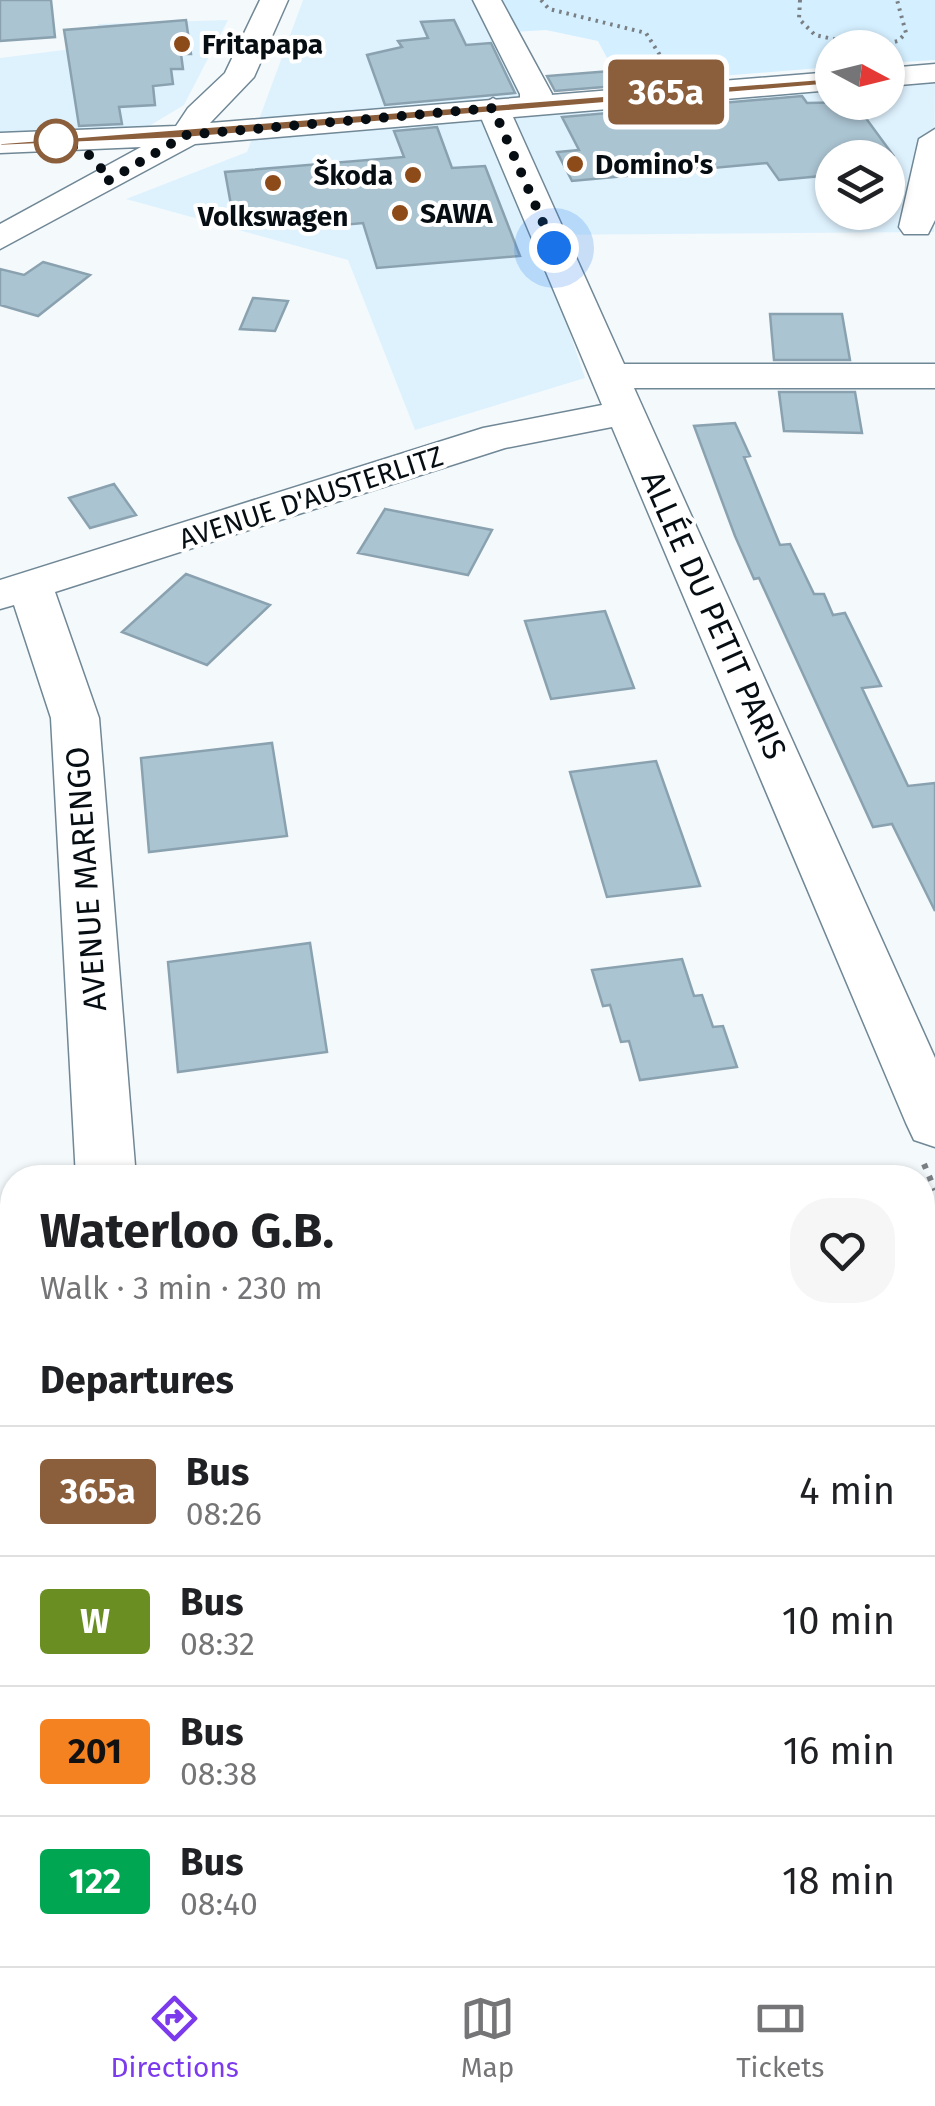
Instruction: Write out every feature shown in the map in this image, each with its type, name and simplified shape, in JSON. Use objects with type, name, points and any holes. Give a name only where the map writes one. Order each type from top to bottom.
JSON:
[{"type":"street","points":[[0,238],[186,135],[199,115],[239,77],[274,0]]},
{"type":"street","points":[[488,0],[536,94],[536,103]]},
{"type":"street","points":[[905,76],[935,73]]},
{"type":"street","points":[[239,77],[243,90],[266,108],[313,121]]},
{"type":"street","points":[[0,143],[186,135],[313,121],[815,82]]},
{"type":"street","name":"ALLÉE DU PETIT PARIS","points":[[493,108],[935,1123]]},
{"type":"street","points":[[916,226],[935,139]]},
{"type":"street","points":[[56,142],[94,157],[102,164],[106,182]]},
{"type":"street","name":"AVENUE D'AUSTERLITZ","points":[[15,592],[618,394],[935,376]]},
{"type":"street","name":"AVENUE MARENGO","points":[[15,592],[75,718],[105,1165]]},
{"type":"path","points":[[541,0],[548,8],[646,33],[682,91]]},
{"type":"path","points":[[800,0],[799,19],[815,35]]},
{"type":"path","points":[[898,0],[905,34]]},
{"type":"shaded area","points":[[303,0],[498,0],[547,109],[815,87],[815,120],[905,120],[905,80],[935,77],[934,232],[537,235],[585,378],[415,430],[348,260],[126,199],[247,152]]},
{"type":"shaded area","points":[[495,0],[935,0],[935,60],[905,62],[905,30],[815,30],[815,68],[621,84],[598,41],[546,30],[513,32]]},
{"type":"shaded area","points":[[228,20],[184,105],[146,128],[0,134],[0,58],[95,46],[98,24]]},
{"type":"building","points":[[0,0],[51,0],[55,37],[0,41]]},
{"type":"building","points":[[186,20],[191,54],[181,54],[183,69],[171,69],[173,84],[153,86],[155,105],[119,107],[122,124],[79,126],[64,30]]},
{"type":"building","points":[[454,20],[466,45],[491,43],[515,93],[385,105],[367,55],[402,47],[398,41],[428,38],[421,22]]},
{"type":"building","points":[[624,70],[616,86],[555,91],[547,76]]},
{"type":"building","points":[[802,96],[807,103],[815,103],[815,120],[867,120],[882,140],[815,140],[815,177],[779,180],[767,163],[572,181],[557,152],[579,150],[562,117]]},
{"type":"building","name":"SAWA","points":[[437,127],[452,168],[485,166],[520,256],[377,268],[363,223],[301,229],[296,210],[233,216],[225,172],[404,157],[394,131]]},
{"type":"building","points":[[43,262],[90,275],[38,316],[0,305],[0,269],[24,275]]},
{"type":"building","points":[[253,298],[288,301],[275,331],[240,329]]},
{"type":"building","points":[[770,314],[842,314],[850,360],[774,360]]},
{"type":"building","points":[[779,392],[855,392],[862,433],[784,431]]},
{"type":"building","points":[[735,423],[750,456],[744,457],[780,545],[790,544],[814,594],[824,594],[833,615],[845,613],[881,686],[862,688],[908,786],[935,783],[935,911],[892,824],[873,827],[759,578],[754,579],[735,536],[694,426]]},
{"type":"building","points":[[114,484],[136,515],[90,528],[69,498]]},
{"type":"building","points":[[385,509],[492,530],[468,575],[358,553]]},
{"type":"building","points":[[186,574],[270,605],[207,665],[122,632]]},
{"type":"building","points":[[605,611],[634,688],[551,699],[525,621]]},
{"type":"building","points":[[272,743],[287,836],[149,852],[141,758]]},
{"type":"building","points":[[656,761],[700,886],[607,897],[570,772]]},
{"type":"building","points":[[310,943],[327,1052],[178,1072],[168,962]]},
{"type":"building","points":[[682,959],[694,996],[702,995],[713,1027],[723,1026],[737,1067],[640,1080],[629,1041],[621,1042],[610,1005],[603,1006],[592,970]]},
{"type":"bus line","name":"365a","points":[[0,143],[186,135],[313,121],[815,82]]},
{"type":"place","name":"Fritapapa","points":[[182,44]]},
{"type":"place","name":"Domino's","points":[[575,164]]},
{"type":"place","name":"Škoda","points":[[413,175]]},
{"type":"place","name":"Volkswagen","points":[[273,183]]},
{"type":"place","name":"SAWA","points":[[400,213]]},
{"type":"route","points":[[56,141],[94,157],[102,164],[106,182],[186,135],[493,108],[554,248]]}]
